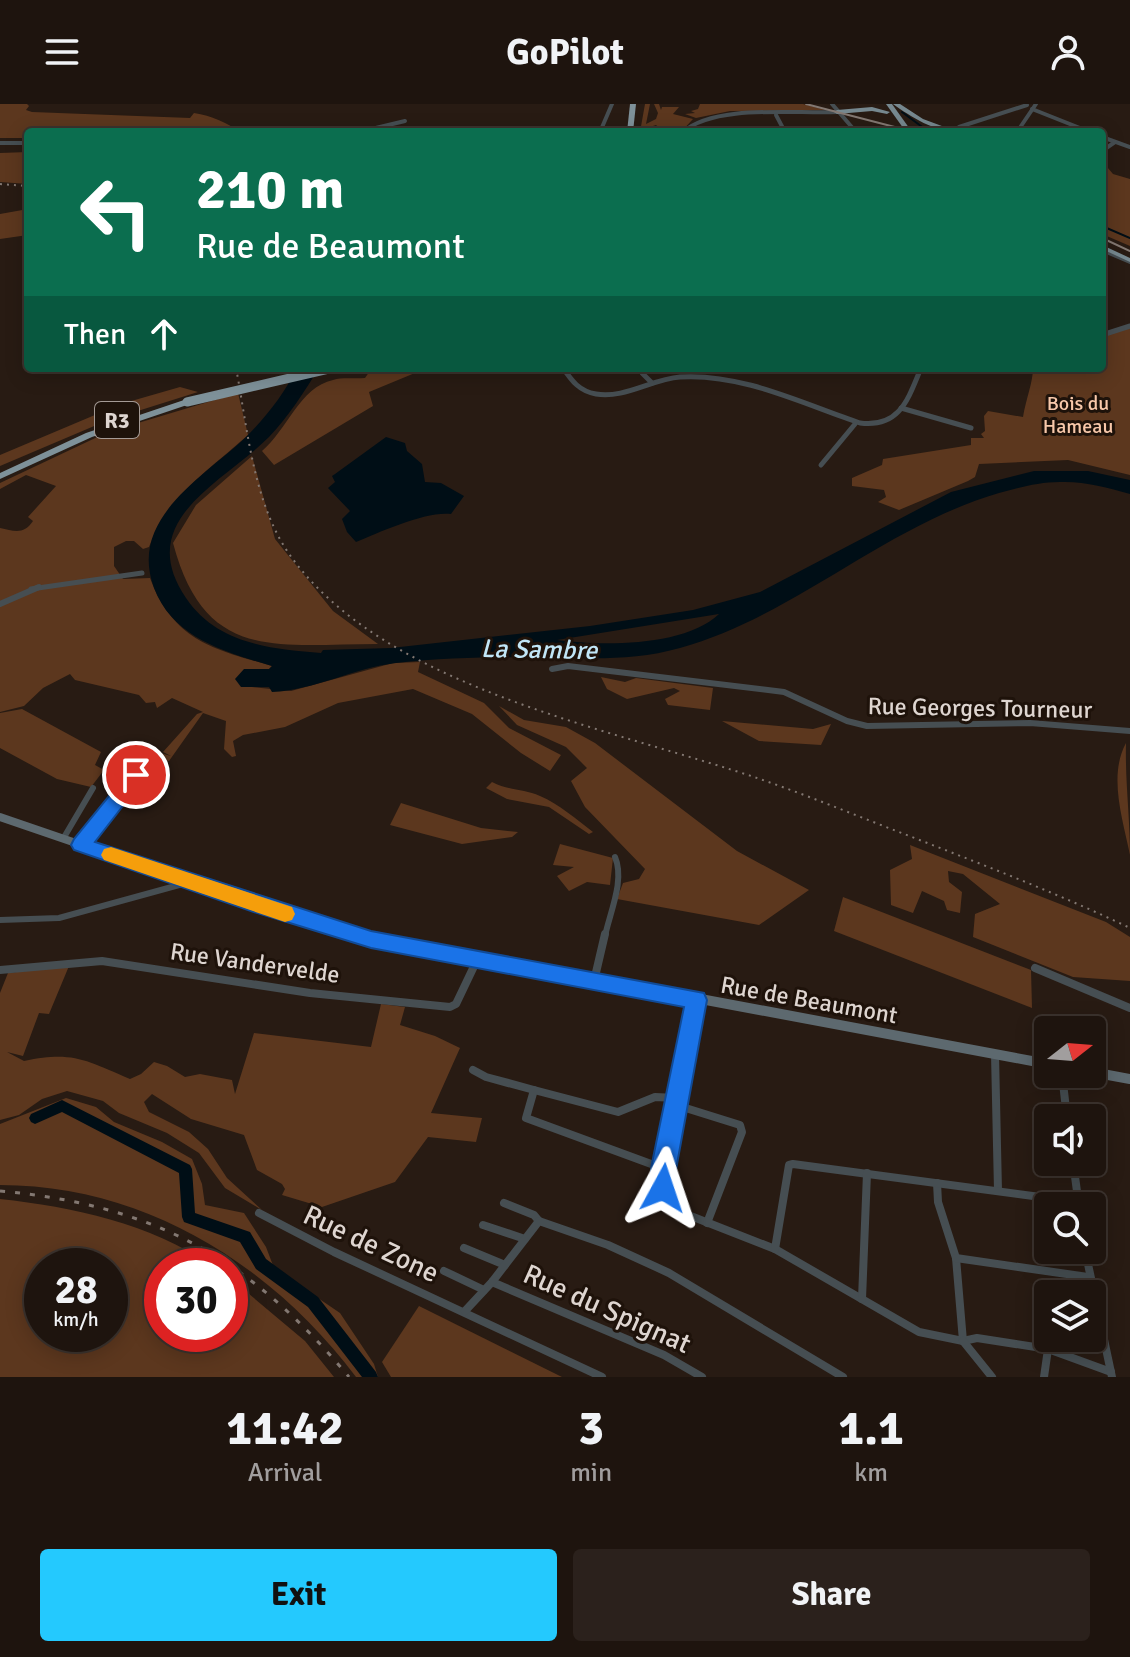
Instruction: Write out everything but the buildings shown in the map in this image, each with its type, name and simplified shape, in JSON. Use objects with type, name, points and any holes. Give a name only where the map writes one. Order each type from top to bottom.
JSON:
[{"type":"highway","points":[[631,128],[636,104]]},
{"type":"highway","points":[[636,104],[637,128]]},
{"type":"highway","points":[[835,109],[870,104]]},
{"type":"highway","points":[[882,104],[899,128]]},
{"type":"highway","points":[[889,104],[906,128]]},
{"type":"highway","points":[[896,104],[912,116],[954,128]]},
{"type":"highway","points":[[835,109],[887,112]]},
{"type":"highway","points":[[1106,249],[1130,259]]},
{"type":"highway","name":"R3","points":[[0,473],[85,432],[186,401],[299,372]]},
{"type":"highway","name":"R3","points":[[186,401],[315,372]]},
{"type":"main road","name":"Rue de Beaumont","points":[[0,817],[344,933],[1034,1061]]},
{"type":"main road","points":[[1106,1075],[1130,1079]]},
{"type":"street","points":[[602,128],[612,104]]},
{"type":"street","points":[[960,128],[1027,105],[1081,128]]},
{"type":"street","points":[[1020,128],[1034,107]]},
{"type":"street","points":[[687,128],[693,121],[710,115],[776,115],[835,109],[852,128]]},
{"type":"street","points":[[776,115],[783,128]]},
{"type":"street","points":[[376,128],[405,121]]},
{"type":"street","points":[[1106,139],[1130,147]]},
{"type":"street","points":[[1106,148],[1115,142]]},
{"type":"street","points":[[0,143],[24,143]]},
{"type":"street","points":[[1106,334],[1130,326]]},
{"type":"street","points":[[565,372],[572,384],[605,397],[679,377],[706,378],[801,400],[855,424],[882,423],[901,408],[919,372]]},
{"type":"street","points":[[642,373],[652,383]]},
{"type":"street","points":[[901,408],[971,428]]},
{"type":"street","points":[[821,465],[855,424]]},
{"type":"street","points":[[0,604],[34,588],[142,573]]},
{"type":"street","name":"Rue Georges Tourneur","points":[[552,669],[562,666],[784,692],[867,726],[1030,723],[1130,731]]},
{"type":"street","points":[[81,845],[136,775],[158,781]]},
{"type":"street","points":[[63,839],[93,788]]},
{"type":"street","points":[[594,981],[618,881],[619,866],[615,857]]},
{"type":"street","points":[[0,920],[59,918],[190,882]]},
{"type":"street","name":"Rue Vandervelde","points":[[0,970],[102,961],[310,993],[450,1007],[456,1004],[477,960]]},
{"type":"street","points":[[1035,968],[1130,1008]]},
{"type":"street","points":[[696,1000],[662,1168],[663,1188],[670,1203],[678,1211],[775,1249],[919,1332],[963,1341],[977,1338],[1034,1347]]},
{"type":"street","points":[[995,1054],[998,1191]]},
{"type":"street","points":[[473,1070],[486,1077],[618,1112],[626,1112],[645,1098],[654,1096],[740,1125],[742,1132],[707,1223]]},
{"type":"street","points":[[534,1090],[526,1118],[662,1168]]},
{"type":"street","points":[[775,1249],[789,1165],[1034,1197]]},
{"type":"street","points":[[862,1299],[867,1173]]},
{"type":"street","points":[[937,1183],[938,1202],[956,1258],[963,1341],[992,1377]]},
{"type":"street","points":[[504,1203],[534,1215],[539,1221],[608,1245],[661,1269],[732,1307],[843,1377]]},
{"type":"street","name":"Rue de Zone","points":[[259,1213],[334,1252],[602,1377]]},
{"type":"street","name":"Rue du Spignat","points":[[465,1311],[492,1282],[539,1221]]},
{"type":"street","name":"Rue du Spignat","points":[[483,1225],[525,1239]]},
{"type":"street","name":"Rue du Spignat","points":[[464,1248],[505,1265]]},
{"type":"street","points":[[956,1258],[1088,1277]]},
{"type":"street","points":[[1087,1264],[1112,1374]]},
{"type":"street","name":"Rue du Spignat","points":[[444,1271],[484,1290]]},
{"type":"street","name":"Rue du Spignat","points":[[492,1282],[664,1355],[702,1377]]},
{"type":"street","points":[[1044,1377],[1048,1352]]},
{"type":"street","points":[[1056,1352],[1112,1374]]},
{"type":"green space","points":[[0,104],[27,104],[26,110],[32,112],[190,118],[194,113],[234,128],[24,128],[24,138],[0,138]]},
{"type":"green space","points":[[645,104],[650,104],[646,124],[656,119],[658,113],[654,104],[659,104],[661,110],[662,107],[679,107],[673,114],[693,119],[685,128],[659,128],[656,125],[641,128]]},
{"type":"green space","points":[[700,104],[803,104],[825,110],[730,111],[696,118],[685,114],[695,113],[691,111],[698,109]]},
{"type":"green space","points":[[24,152],[24,184],[0,182],[0,153]]},
{"type":"green space","points":[[1106,166],[1113,174],[1130,179],[1130,246],[1106,236]]},
{"type":"green space","points":[[24,210],[24,236],[0,239],[0,214]]},
{"type":"green space","name":"Bois du Hameau","points":[[1130,326],[1130,475],[1068,460],[979,464],[975,477],[899,510],[878,502],[886,497],[884,490],[852,486],[852,478],[882,465],[883,459],[971,445],[971,438],[984,438],[981,434],[985,431],[984,416],[988,411],[1023,417],[1033,372],[1106,372],[1106,334]]},
{"type":"green space","points":[[369,372],[417,372],[369,392],[373,406],[274,465],[262,451],[312,391],[337,379],[365,378]]},
{"type":"green space","points":[[180,387],[198,392],[106,421],[0,466],[0,455],[121,404]]},
{"type":"green space","points":[[238,393],[248,435],[179,498],[167,512],[149,547],[143,549],[134,541],[126,541],[114,547],[114,566],[123,579],[150,578],[171,616],[184,629],[214,647],[272,666],[269,669],[244,669],[252,687],[291,691],[393,663],[420,662],[418,672],[484,703],[509,728],[561,755],[550,771],[521,753],[472,714],[413,689],[338,703],[285,727],[243,735],[233,741],[236,756],[232,757],[224,749],[226,721],[203,713],[169,761],[152,757],[157,752],[171,756],[163,752],[197,714],[203,712],[172,698],[157,708],[155,702],[146,703],[139,695],[75,680],[70,674],[43,688],[24,706],[0,712],[0,528],[18,531],[26,528],[33,521],[28,517],[56,486],[26,475],[0,489],[0,483],[108,432]]},
{"type":"green space","points":[[252,456],[275,539],[333,611],[378,644],[277,644],[249,638],[225,628],[204,609],[187,582],[173,543],[196,505]]},
{"type":"green space","points":[[601,677],[625,682],[636,678],[713,688],[710,710],[668,705],[665,699],[680,691],[674,688],[627,699],[607,689]]},
{"type":"green space","points":[[499,706],[524,720],[566,727],[595,743],[737,851],[809,890],[759,925],[617,899],[623,883],[639,879],[645,869],[585,807],[571,781],[587,768],[566,747],[517,725]]},
{"type":"green space","points":[[22,709],[101,752],[95,765],[104,770],[91,787],[57,779],[0,748],[0,713]]},
{"type":"green space","points":[[722,721],[813,729],[831,724],[821,745],[759,741]]},
{"type":"green space","points":[[1126,743],[1130,855],[1118,784],[1118,770]]},
{"type":"green space","points":[[492,782],[547,799],[593,832],[589,834],[549,807],[507,799],[486,788]]},
{"type":"green space","points":[[401,803],[481,828],[518,832],[512,837],[462,844],[390,825]]},
{"type":"green space","points":[[560,844],[613,858],[610,885],[587,882],[569,891],[557,876],[574,867],[553,865]]},
{"type":"green space","points":[[910,845],[1106,922],[1130,937],[1130,981],[1073,977],[973,937],[975,914],[1000,904],[963,874],[948,871],[949,882],[962,892],[960,913],[947,910],[944,901],[922,891],[913,913],[891,905],[890,870],[912,859]]},
{"type":"green space","points":[[843,897],[1031,970],[1032,1008],[834,931]]},
{"type":"green space","points":[[69,966],[49,1014],[39,1013],[23,1056],[7,1052],[24,1061],[55,1057],[78,1059],[130,1079],[154,1062],[185,1077],[200,1074],[232,1080],[235,1094],[254,1033],[371,1047],[381,1004],[405,1007],[400,1025],[460,1048],[431,1113],[482,1118],[476,1142],[428,1137],[395,1182],[322,1207],[282,1195],[285,1189],[282,1184],[257,1170],[244,1135],[191,1119],[152,1094],[144,1102],[149,1112],[189,1132],[208,1149],[227,1178],[262,1210],[225,1188],[199,1153],[167,1133],[119,1113],[103,1101],[67,1091],[42,1099],[19,1115],[0,1120],[0,993],[8,973]]},
{"type":"green space","points":[[66,1098],[96,1107],[114,1122],[162,1142],[192,1159],[202,1184],[205,1205],[244,1213],[266,1247],[274,1268],[340,1313],[374,1364],[378,1377],[356,1377],[322,1336],[285,1299],[248,1270],[248,1248],[214,1248],[154,1216],[104,1199],[53,1189],[0,1185],[0,1124]]},
{"type":"green space","points":[[0,1199],[110,1219],[182,1248],[144,1248],[144,1352],[248,1352],[248,1293],[305,1341],[334,1377],[0,1377]]},
{"type":"green space","points":[[419,1306],[562,1377],[391,1377],[382,1362]]},
{"type":"water","name":"La Sambre","points":[[295,372],[316,372],[269,437],[190,506],[177,525],[170,546],[172,571],[186,598],[199,613],[229,635],[264,646],[321,653],[323,650],[391,648],[590,626],[693,610],[760,592],[951,492],[1034,471],[1088,471],[1130,480],[1130,494],[1065,482],[1040,483],[999,493],[916,527],[761,615],[721,634],[680,648],[608,658],[484,658],[396,663],[304,687],[272,692],[269,687],[241,687],[235,679],[244,669],[269,669],[272,666],[202,640],[174,619],[154,588],[149,563],[152,540],[174,501],[254,429]],"holes":[[[719,614],[685,633],[641,642],[557,640]]]},
{"type":"water","points":[[386,437],[405,443],[407,451],[422,464],[425,482],[441,483],[464,496],[451,514],[416,519],[356,542],[347,532],[342,519],[350,511],[328,488],[335,482],[332,476]]},
{"type":"waterway","points":[[902,112],[924,128]]},
{"type":"waterway","points":[[1106,228],[1130,238]]},
{"type":"waterway","points":[[35,1118],[62,1106],[185,1169],[189,1217],[245,1237],[261,1264],[313,1302],[371,1377]]},
{"type":"tram line","points":[[806,104],[899,128]]},
{"type":"tram line","points":[[1106,240],[1130,251]]},
{"type":"railway","points":[[0,184],[24,186]]},
{"type":"railway","points":[[237,372],[260,491],[279,537],[292,558],[334,603],[385,641],[444,672],[507,699],[779,786],[1022,881],[1130,928]]},
{"type":"railway","points":[[0,1191],[106,1209],[152,1225],[195,1245],[236,1270],[274,1300],[312,1335],[349,1377]]},
{"type":"slow traffic","points":[[111,855],[285,914]]},
{"type":"route","points":[[136,775],[81,845],[344,933],[696,1000],[662,1168],[663,1188]]}]
